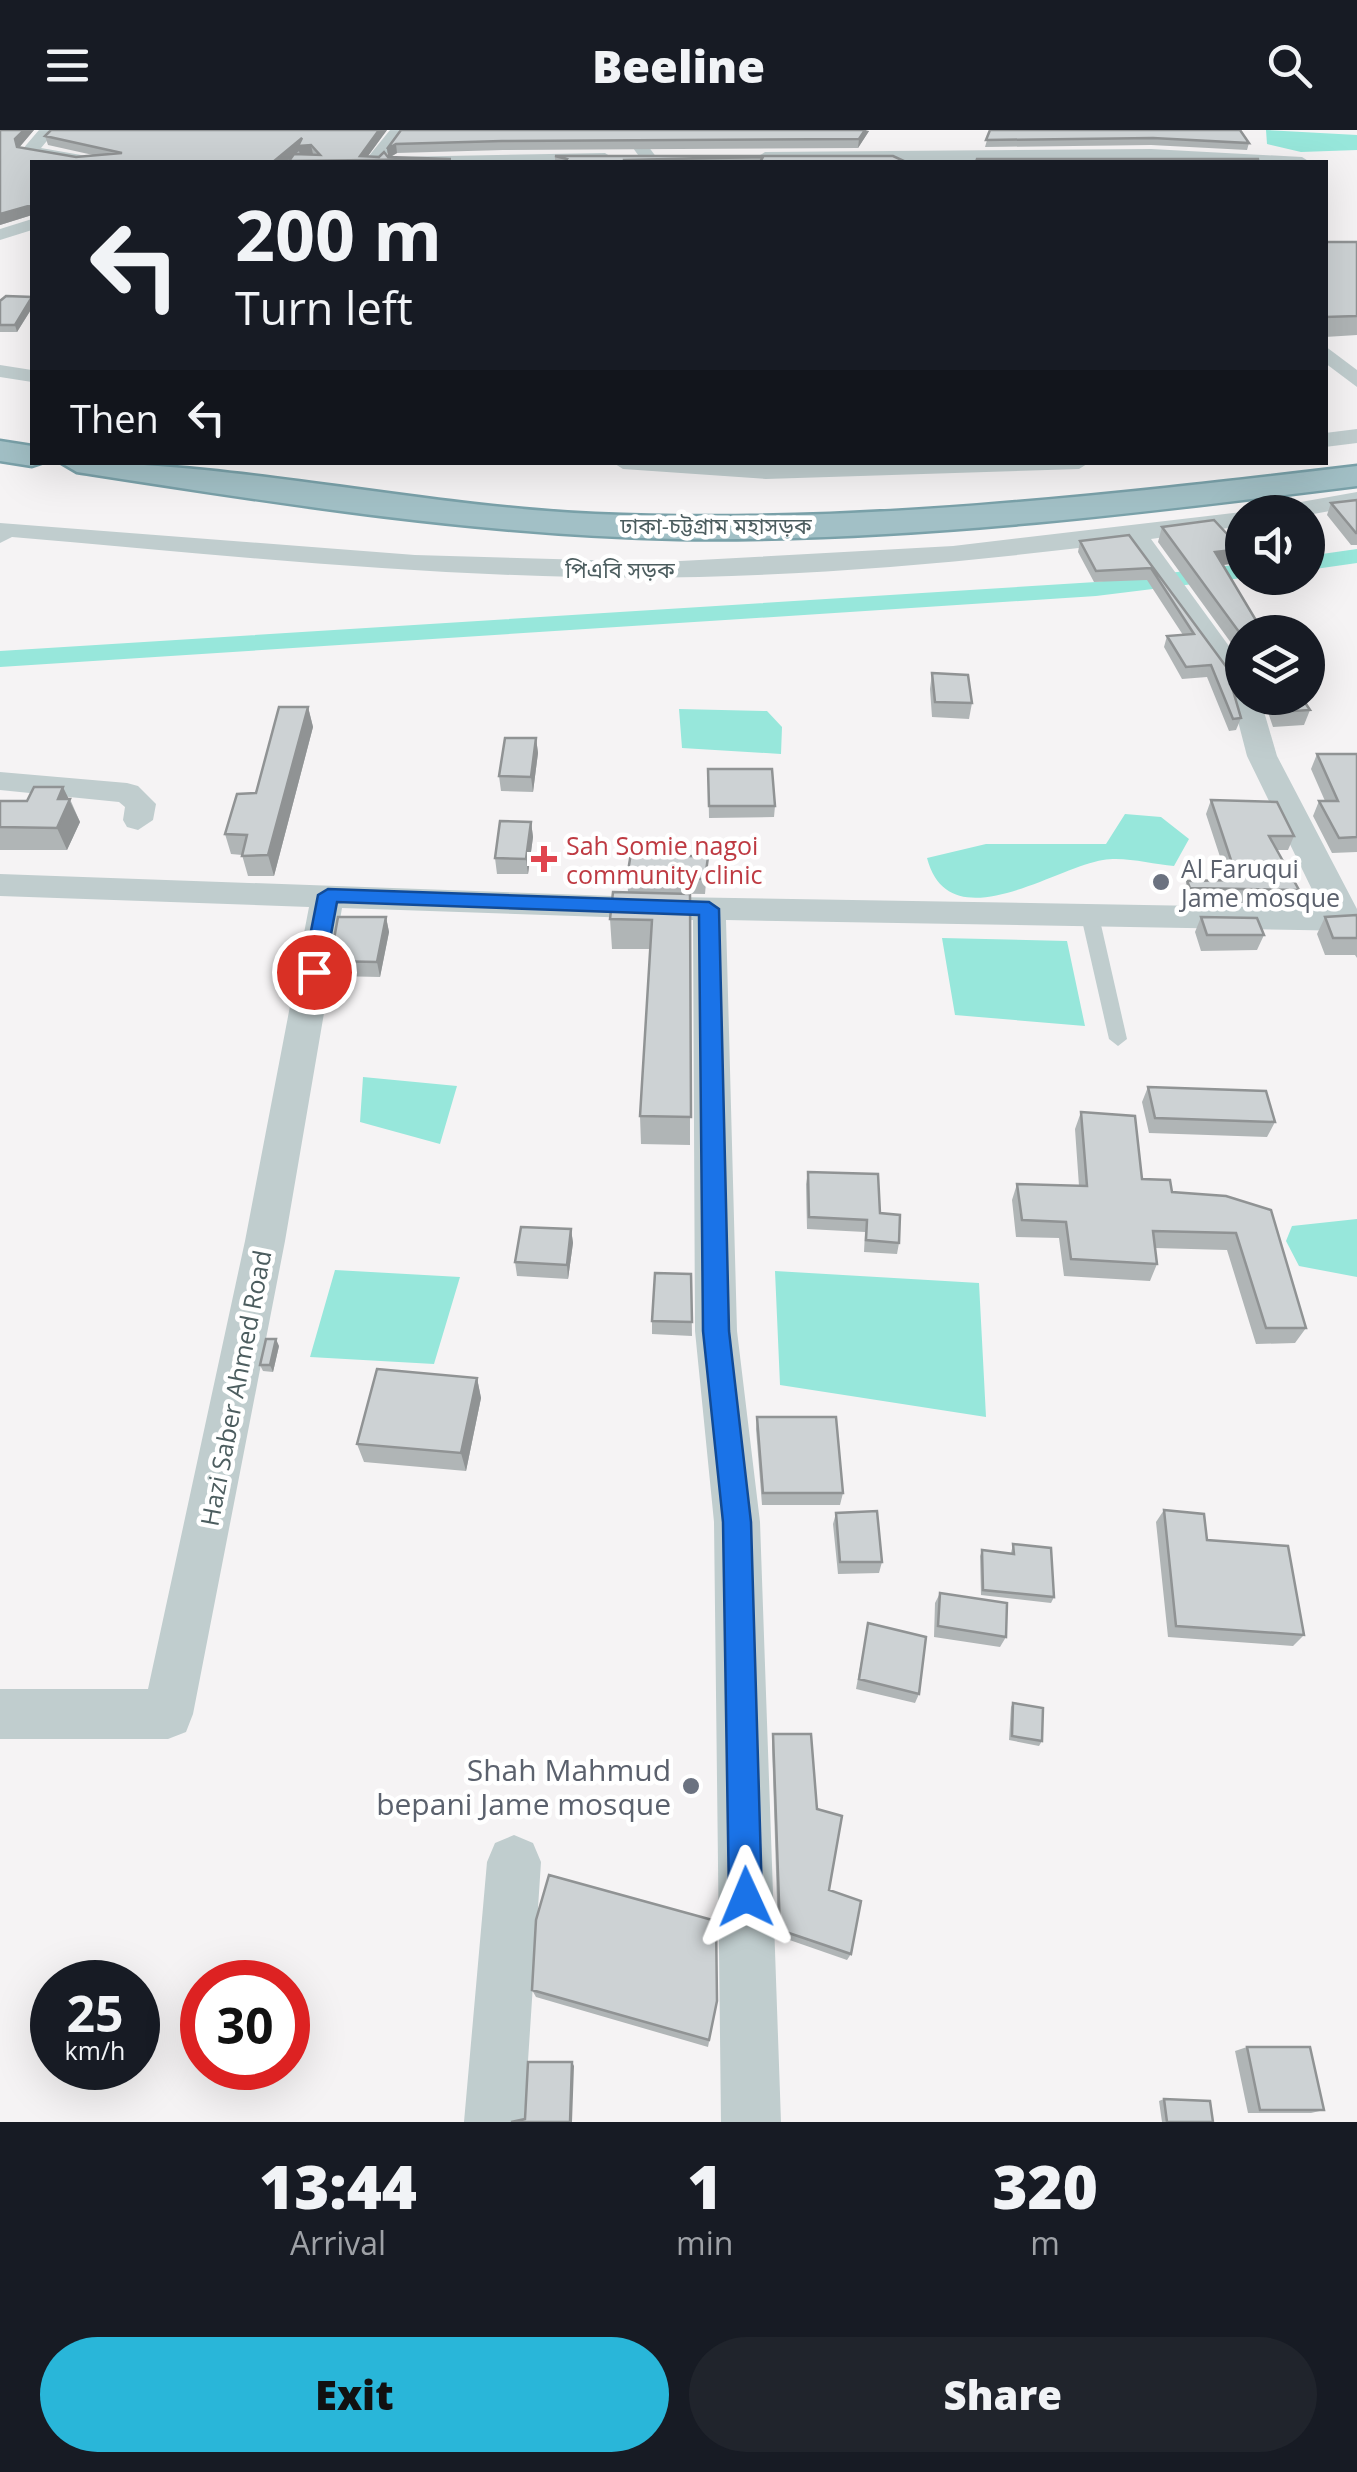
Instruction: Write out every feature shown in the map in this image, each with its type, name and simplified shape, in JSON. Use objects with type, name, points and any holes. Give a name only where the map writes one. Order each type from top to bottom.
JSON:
[{"type":"highway","points":[[0,437],[30,442]]},
{"type":"highway","points":[[0,451],[30,456]]},
{"type":"highway","name":"ঢাকা-চট্টগ্রাম মহাসড়ক","points":[[192,465],[423,497],[556,509],[758,514],[959,506],[1357,462]]},
{"type":"highway","name":"ঢাকা-চট্টগ্রাম মহাসড়ক","points":[[98,465],[434,512],[551,523],[760,528],[967,520],[1357,476]]},
{"type":"street","points":[[48,130],[29,152],[95,160]]},
{"type":"street","points":[[374,160],[398,130]]},
{"type":"street","points":[[598,160],[657,158],[634,138],[638,130]]},
{"type":"street","points":[[746,157],[852,159],[879,146],[1228,160]]},
{"type":"street","points":[[0,235],[30,225]]},
{"type":"street","points":[[1328,355],[1357,384]]},
{"type":"street","points":[[0,371],[30,376]]},
{"type":"street","points":[[1328,389],[1357,384]]},
{"type":"street","points":[[1328,440],[1357,436]]},
{"type":"street","points":[[709,465],[891,465]]},
{"type":"street","points":[[1325,505],[1357,500]]},
{"type":"street","name":"পিএবি সড়ক","points":[[0,536],[4,528],[411,563],[659,570],[902,559],[1225,521]]},
{"type":"street","points":[[1134,534],[1200,619],[1225,658]]},
{"type":"street","points":[[0,885],[709,909],[1351,920],[1262,756],[1251,715]]},
{"type":"street","points":[[0,781],[127,792],[141,804],[138,820]]},
{"type":"street","name":"Hazi Saber Ahmed Road","points":[[0,1714],[168,1714],[264,1240],[328,895]]},
{"type":"street","points":[[709,909],[716,1331],[737,1522],[751,2122]]},
{"type":"street","points":[[494,2122],[514,1862]]},
{"type":"lane","points":[[1090,916],[1118,1039]]},
{"type":"shaded area","points":[[1266,130],[1357,135],[1357,150],[1301,152],[1267,144]]},
{"type":"shaded area","points":[[679,709],[767,711],[782,727],[781,754],[682,748]]},
{"type":"shaded area","points":[[1125,814],[1161,817],[1189,839],[1174,866],[1103,860],[1005,894],[979,898],[957,895],[939,883],[927,858],[986,844],[1106,844]]},
{"type":"shaded area","points":[[942,938],[1067,941],[1085,1026],[955,1015]]},
{"type":"shaded area","points":[[363,1077],[457,1086],[440,1144],[360,1122]]},
{"type":"shaded area","points":[[1357,1219],[1357,1277],[1299,1266],[1286,1241],[1292,1226]]},
{"type":"shaded area","points":[[335,1270],[460,1277],[434,1364],[310,1357]]},
{"type":"shaded area","points":[[775,1271],[979,1283],[986,1417],[780,1385]]},
{"type":"building","points":[[0,130],[24,130],[15,139],[17,147],[76,157],[122,153],[45,136],[51,130],[379,130],[360,156],[379,157],[384,152],[388,157],[451,159],[290,160],[294,154],[320,155],[311,145],[298,146],[302,138],[275,160],[30,160],[30,206],[0,214]]},
{"type":"building","points":[[401,130],[865,130],[859,139],[502,141],[396,144],[387,149]]},
{"type":"building","points":[[990,130],[1240,130],[1249,143],[1153,138],[986,140]]},
{"type":"building","points":[[555,156],[893,156],[902,160],[761,160],[763,157]]},
{"type":"building","points":[[977,159],[1259,159],[1256,160]]},
{"type":"building","points":[[1328,242],[1357,242],[1357,316],[1328,317]]},
{"type":"building","points":[[6,296],[30,297],[15,325],[0,325],[0,301]]},
{"type":"building","points":[[1357,500],[1357,533],[1356,533],[1331,503]]},
{"type":"building","points":[[1214,520],[1225,532],[1225,551],[1215,552],[1225,569],[1225,595],[1241,595],[1253,615],[1227,615],[1162,527]]},
{"type":"building","points":[[1129,535],[1225,665],[1225,699],[1211,665],[1186,667],[1167,636],[1194,634],[1151,568],[1096,571],[1080,541]]},
{"type":"building","points":[[932,673],[968,675],[972,703],[935,702]]},
{"type":"building","points":[[279,707],[308,707],[268,855],[242,856],[247,835],[225,834],[237,794],[256,793]]},
{"type":"building","points":[[505,738],[536,738],[531,777],[499,776]]},
{"type":"building","points":[[1317,754],[1357,754],[1357,837],[1339,838],[1319,801],[1338,801]]},
{"type":"building","points":[[708,769],[772,769],[775,806],[709,806]]},
{"type":"building","points":[[34,787],[63,787],[58,799],[70,799],[57,828],[0,827],[0,801],[27,801]]},
{"type":"building","points":[[1211,800],[1277,802],[1294,836],[1269,836],[1299,890],[1190,888],[1187,881],[1233,880],[1227,867],[1233,866]]},
{"type":"building","points":[[500,821],[531,822],[526,859],[495,858]]},
{"type":"building","points":[[631,853],[708,857],[705,879],[627,877]]},
{"type":"building","points":[[613,892],[690,894],[691,1117],[640,1116],[652,920],[610,919]]},
{"type":"building","points":[[1357,915],[1357,938],[1333,938],[1325,917]]},
{"type":"building","points":[[338,917],[386,917],[377,962],[330,961]]},
{"type":"building","points":[[1201,917],[1257,918],[1264,935],[1207,935]]},
{"type":"building","points":[[1148,1087],[1266,1091],[1275,1122],[1155,1118]]},
{"type":"building","points":[[1081,1112],[1135,1116],[1142,1179],[1170,1180],[1172,1192],[1226,1196],[1271,1210],[1306,1328],[1266,1328],[1236,1233],[1153,1231],[1157,1264],[1071,1259],[1066,1222],[1022,1220],[1017,1184],[1087,1186]]},
{"type":"building","points":[[808,1172],[878,1174],[880,1213],[900,1215],[899,1243],[866,1240],[867,1220],[809,1217]]},
{"type":"building","points":[[521,1227],[571,1229],[567,1265],[515,1262]]},
{"type":"building","points":[[655,1273],[691,1274],[692,1322],[652,1321]]},
{"type":"building","points":[[266,1339],[276,1339],[270,1365],[260,1365]]},
{"type":"building","points":[[377,1369],[477,1378],[461,1453],[357,1444]]},
{"type":"building","points":[[757,1417],[836,1417],[843,1493],[763,1493]]},
{"type":"building","points":[[1164,1510],[1204,1514],[1207,1540],[1288,1546],[1304,1635],[1176,1626]]},
{"type":"building","points":[[877,1511],[882,1562],[840,1562],[836,1513]]},
{"type":"building","points":[[1013,1544],[1051,1548],[1054,1597],[983,1590],[982,1550],[1014,1554]]},
{"type":"building","points":[[940,1593],[1007,1603],[1006,1637],[938,1626]]},
{"type":"building","points":[[868,1623],[926,1637],[919,1694],[859,1679]]},
{"type":"building","points":[[1013,1703],[1043,1708],[1042,1741],[1012,1736]]},
{"type":"building","points":[[773,1734],[811,1734],[817,1809],[842,1816],[829,1890],[861,1901],[851,1954],[780,1930]]},
{"type":"building","points":[[549,1875],[716,1921],[717,2001],[709,2040],[532,1990],[536,1920]]},
{"type":"building","points":[[1247,2047],[1310,2047],[1324,2110],[1260,2110]]},
{"type":"building","points":[[528,2062],[572,2062],[570,2122],[511,2122],[525,2119]]},
{"type":"building","points":[[1164,2099],[1210,2101],[1213,2122],[1167,2122]]},
{"type":"waterway","points":[[1325,561],[1357,556]]},
{"type":"waterway","points":[[0,659],[1096,589],[1225,573]]},
{"type":"place","name":"Sah Somie nagoi community clinic","points":[[544,859]]},
{"type":"place","name":"Al Faruqui Jame mosque","points":[[1161,882]]},
{"type":"place","name":"Shah Mahmud bepani Jame mosque","points":[[691,1786]]},
{"type":"route","points":[[314,972],[328,895],[709,909],[716,1331],[737,1522],[746,1897]]}]
